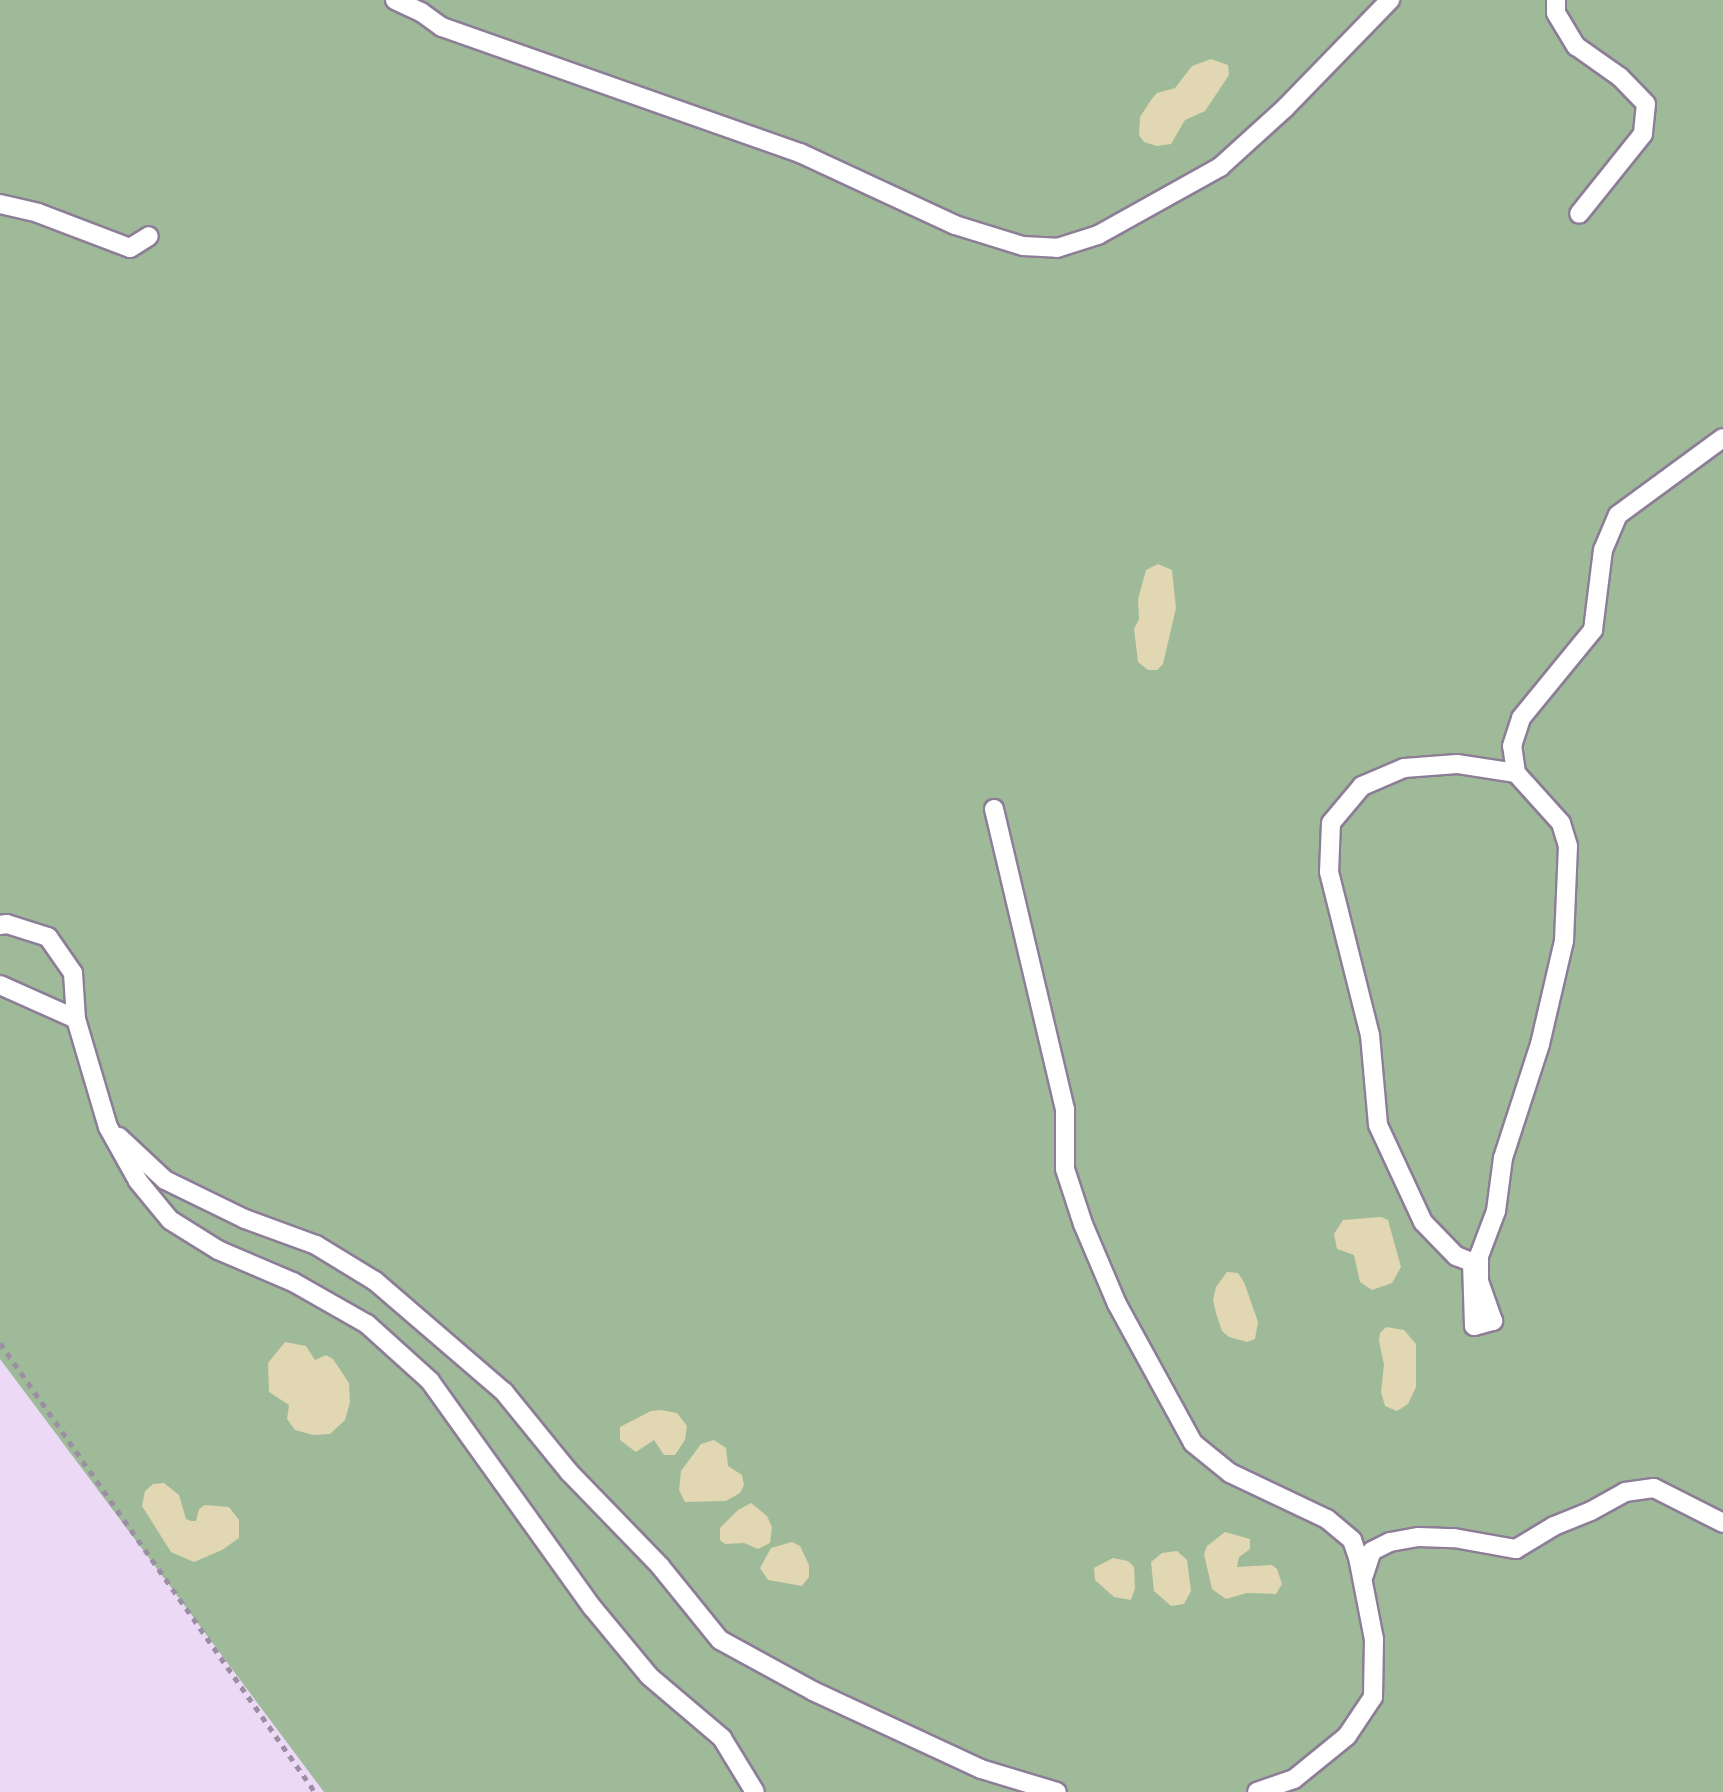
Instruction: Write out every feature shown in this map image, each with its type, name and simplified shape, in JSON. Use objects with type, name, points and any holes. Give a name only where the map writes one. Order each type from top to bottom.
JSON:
[{"type":"lane","points":[[395,0],[421,12],[442,27],[800,153],[955,225],[1023,246],[1057,248],[1098,235],[1220,167],[1285,108],[1390,0]]},
{"type":"lane","points":[[1556,0],[1556,13],[1576,46],[1620,77],[1646,104],[1643,134],[1579,214]]},
{"type":"lane","points":[[0,204],[38,213],[130,248],[149,236]]},
{"type":"lane","points":[[1516,773],[1457,764],[1404,768],[1362,786],[1331,823],[1329,872],[1370,1035],[1378,1125],[1423,1222],[1456,1256],[1472,1262],[1474,1326],[1493,1321],[1479,1281],[1479,1256],[1496,1211],[1503,1158],[1540,1044],[1564,941],[1568,846],[1561,823],[1516,773],[1512,746],[1521,718],[1593,630],[1603,550],[1618,515],[1723,438]]},
{"type":"lane","points":[[994,809],[1065,1109],[1065,1169],[1083,1224],[1117,1304],[1193,1443],[1230,1473],[1327,1519],[1352,1540],[1374,1639],[1373,1697],[1347,1736],[1294,1779],[1257,1792]]},
{"type":"lane","points":[[0,925],[7,924],[48,937],[73,973],[76,1019],[108,1127],[138,1181],[170,1220],[218,1250],[293,1282],[367,1324],[430,1381],[592,1607],[649,1676],[722,1738],[755,1792]]},
{"type":"lane","points":[[0,985],[76,1019]]},
{"type":"lane","points":[[108,1127],[165,1180],[245,1219],[316,1245],[375,1281],[504,1392],[569,1472],[660,1566],[720,1640],[813,1691],[981,1769],[1057,1792]]},
{"type":"lane","points":[[1352,1540],[1390,1542],[1419,1537],[1454,1538],[1516,1549],[1554,1526],[1591,1511],[1625,1492],[1654,1488],[1723,1523]]},
{"type":"lane","points":[[1362,1582],[1372,1551],[1390,1542]]},
{"type":"path","points":[[0,1343],[315,1792]]},
{"type":"green space","points":[[0,0],[1723,0],[1723,1792],[324,1792],[0,1359]]},
{"type":"sand","points":[[1211,59],[1228,65],[1229,75],[1205,111],[1185,120],[1171,144],[1157,146],[1144,142],[1139,135],[1140,117],[1151,100],[1157,93],[1175,88],[1192,66]]},
{"type":"sand","points":[[1158,564],[1172,570],[1176,608],[1163,664],[1157,670],[1148,670],[1138,662],[1134,629],[1139,619],[1138,599],[1146,570]]},
{"type":"sand","points":[[1381,1217],[1388,1220],[1401,1267],[1392,1283],[1372,1290],[1360,1282],[1354,1255],[1337,1249],[1334,1234],[1343,1220]]},
{"type":"sand","points":[[1227,1272],[1238,1273],[1244,1282],[1258,1322],[1255,1339],[1247,1342],[1229,1337],[1222,1331],[1216,1313],[1213,1300],[1216,1287]]},
{"type":"sand","points":[[1386,1327],[1404,1330],[1416,1344],[1416,1387],[1408,1404],[1397,1411],[1385,1406],[1381,1392],[1384,1365],[1379,1341],[1380,1333]]},
{"type":"sand","points":[[285,1342],[306,1346],[315,1360],[326,1355],[333,1359],[349,1383],[350,1402],[345,1420],[330,1434],[313,1435],[295,1430],[287,1419],[289,1405],[269,1392],[268,1363]]},
{"type":"sand","points":[[651,1411],[677,1413],[687,1426],[685,1440],[675,1455],[664,1455],[654,1440],[636,1452],[620,1440],[620,1427]]},
{"type":"sand","points":[[714,1440],[726,1448],[728,1466],[742,1475],[744,1485],[740,1493],[726,1501],[685,1502],[679,1490],[681,1471],[701,1444]]},
{"type":"sand","points":[[164,1483],[179,1495],[186,1519],[191,1521],[196,1521],[199,1509],[205,1505],[229,1507],[239,1520],[239,1538],[222,1550],[194,1562],[171,1552],[142,1506],[145,1491],[153,1484]]},
{"type":"sand","points":[[751,1503],[767,1516],[772,1527],[770,1543],[758,1549],[744,1543],[725,1544],[720,1540],[720,1528],[738,1510]]},
{"type":"sand","points":[[1225,1532],[1250,1539],[1250,1549],[1239,1557],[1237,1567],[1272,1565],[1277,1569],[1282,1584],[1276,1594],[1247,1593],[1226,1599],[1212,1589],[1204,1554],[1207,1546]]},
{"type":"sand","points":[[792,1542],[800,1546],[809,1565],[809,1577],[802,1586],[768,1580],[760,1568],[771,1548]]},
{"type":"sand","points":[[1177,1551],[1187,1560],[1191,1591],[1184,1604],[1171,1606],[1154,1591],[1151,1562],[1162,1553]]},
{"type":"sand","points":[[1113,1558],[1128,1561],[1134,1567],[1135,1588],[1131,1600],[1114,1597],[1095,1580],[1094,1568]]}]
